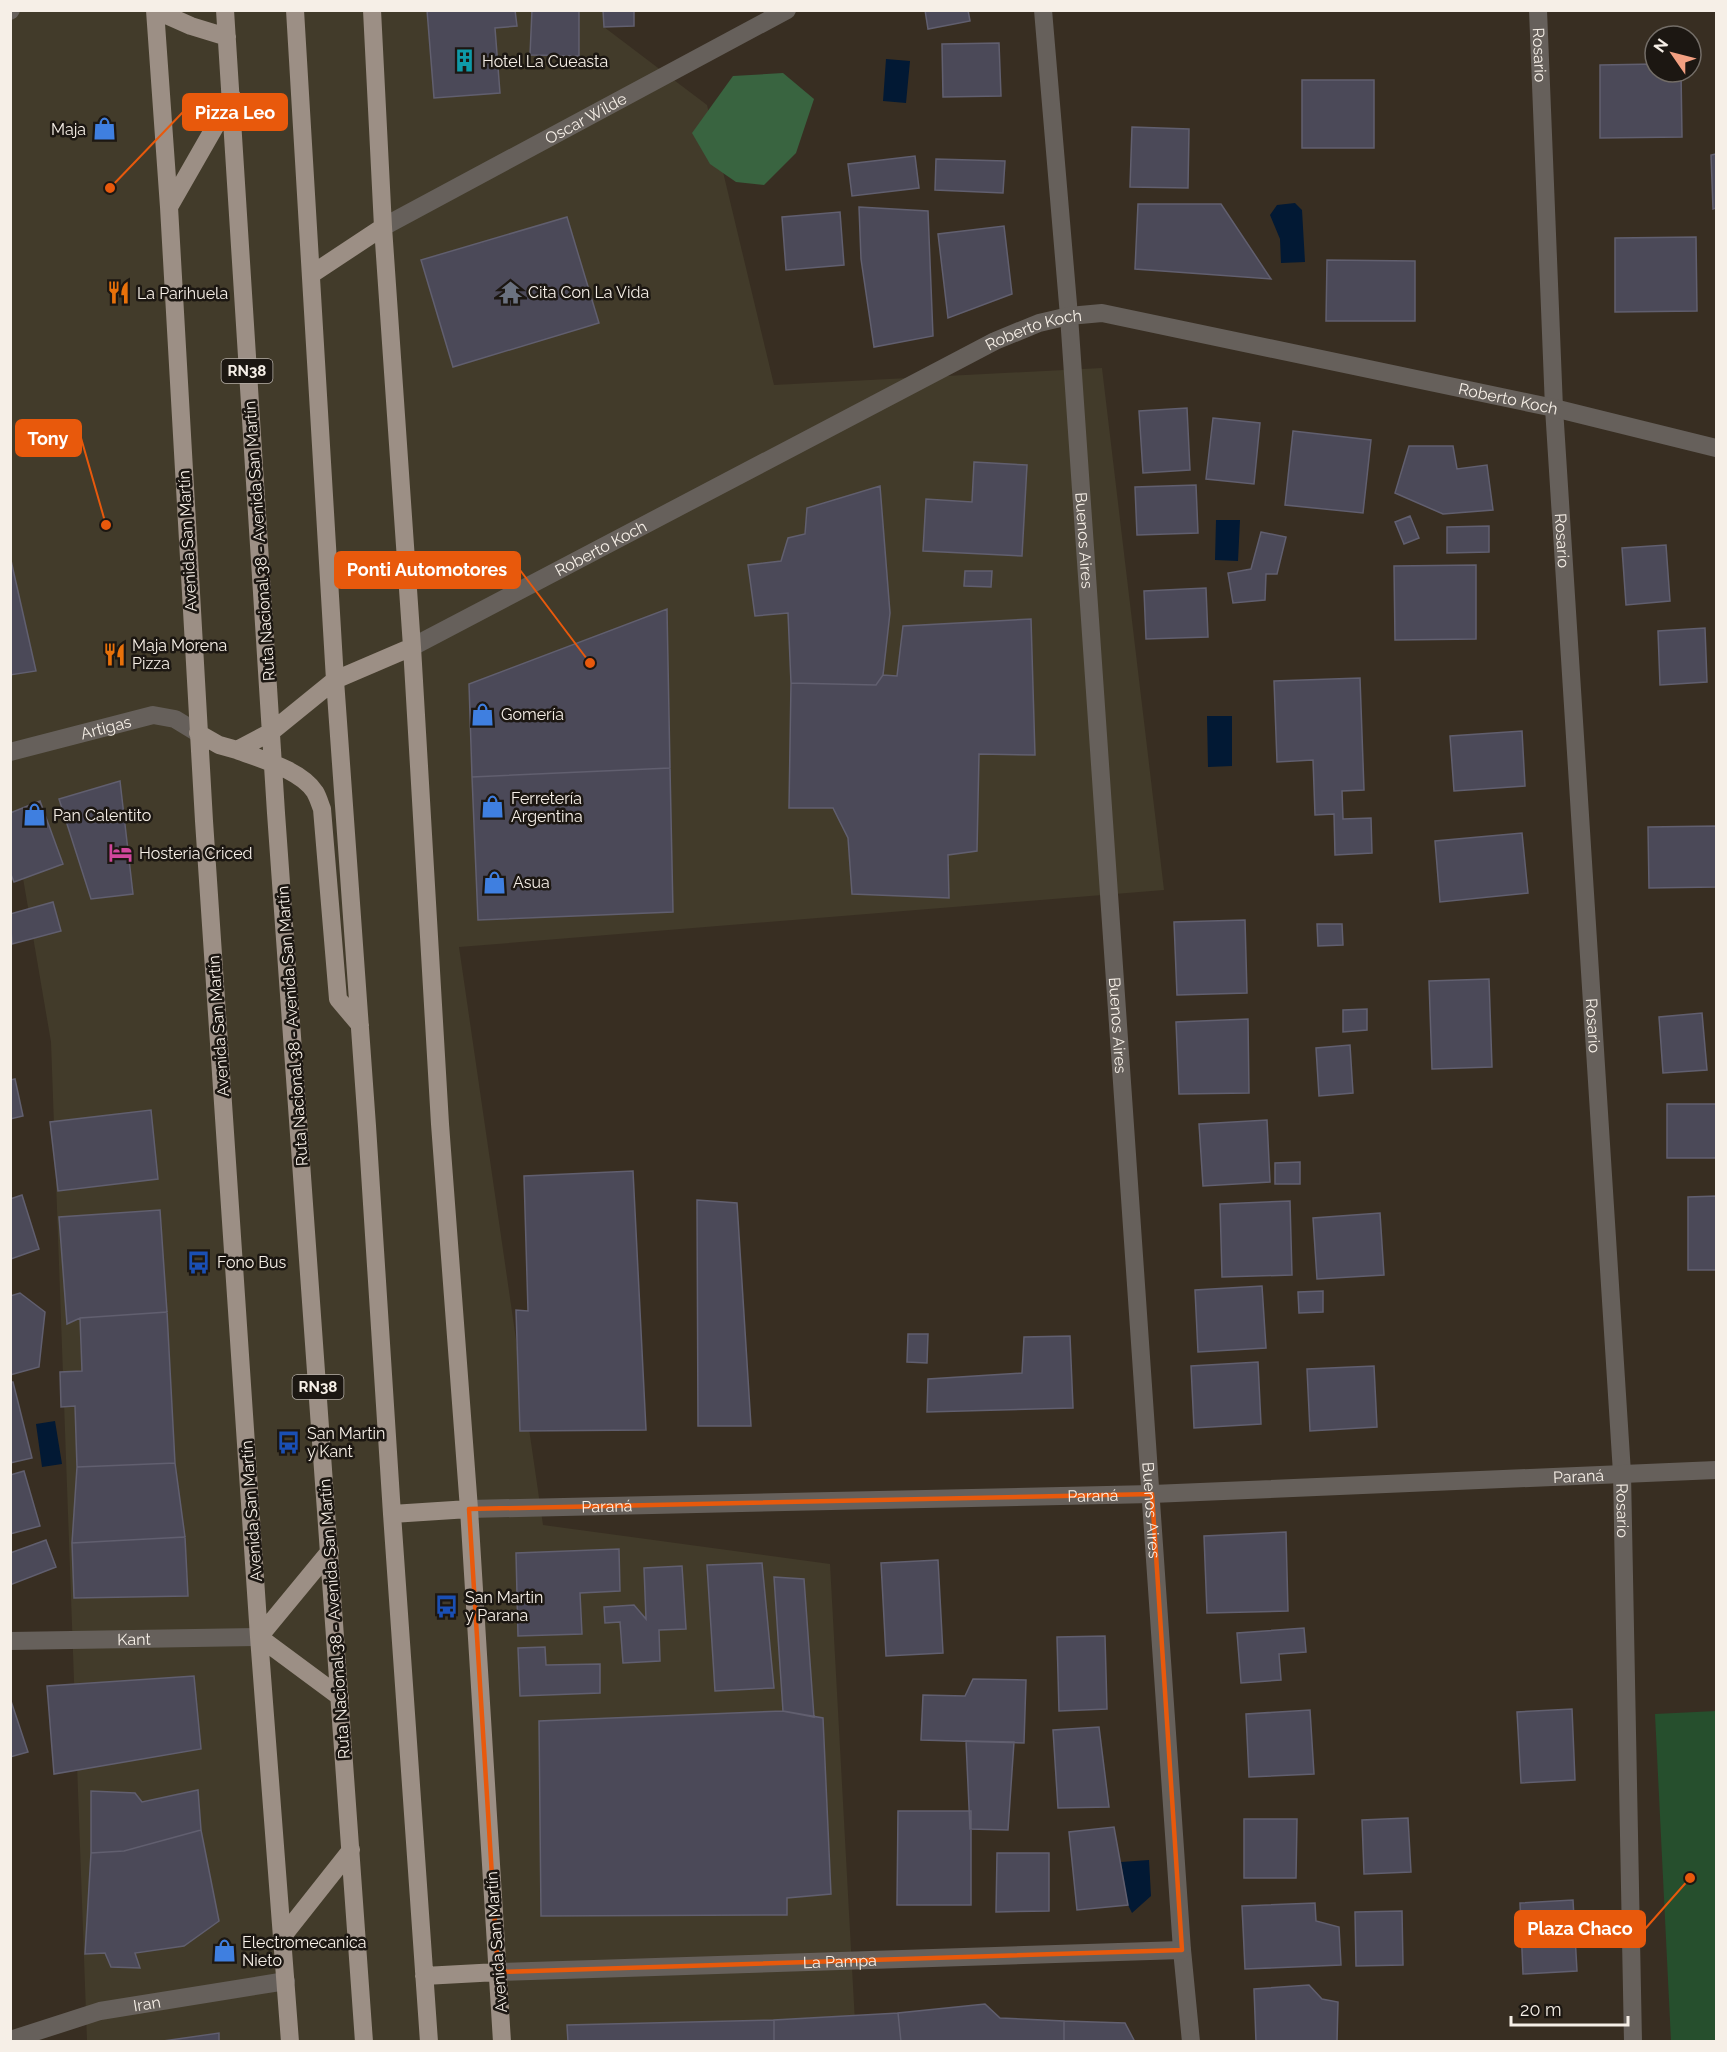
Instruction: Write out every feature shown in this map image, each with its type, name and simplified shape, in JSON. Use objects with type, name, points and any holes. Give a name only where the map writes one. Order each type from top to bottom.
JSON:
[{"type":"main road","points":[[155,10],[191,26],[227,37]]},
{"type":"main road","name":"Avenida San Martín","points":[[155,10],[169,207],[198,733],[259,1637],[290,2042]]},
{"type":"main road","name":"Ruta Nacional 38 - Avenida San Martín","points":[[225,10],[273,764],[364,2042]]},
{"type":"main road","points":[[295,10],[335,680],[429,2042]]},
{"type":"main road","name":"Avenida San Martín","points":[[372,10],[383,227],[412,647],[440,1124],[468,1509],[502,2042]]},
{"type":"main road","points":[[169,207],[232,97]]},
{"type":"main road","points":[[312,274],[383,227]]},
{"type":"main road","points":[[237,750],[272,732],[335,680],[412,647]]},
{"type":"main road","points":[[198,733],[219,745],[273,764],[309,785],[316,793],[322,809],[338,999],[360,1025]]},
{"type":"main road","points":[[392,1514],[468,1509]]},
{"type":"main road","points":[[330,1551],[259,1637],[340,1697]]},
{"type":"main road","points":[[283,1936],[351,1850]]},
{"type":"main road","points":[[424,1976],[498,1972]]},
{"type":"street","name":"Oscar Wilde","points":[[383,227],[787,10]]},
{"type":"street","name":"Buenos Aires","points":[[1043,10],[1069,316],[1182,1950],[1191,2042]]},
{"type":"street","name":"Rosario","points":[[1538,10],[1554,408],[1622,1473],[1633,2042]]},
{"type":"street","name":"Roberto Koch","points":[[412,647],[995,341],[1039,324],[1069,316],[1102,313],[1554,408],[1716,448]]},
{"type":"street","name":"Artigas","points":[[10,752],[153,715],[175,719],[198,733]]},
{"type":"street","name":"Paraná","points":[[468,1509],[1152,1494],[1716,1470]]},
{"type":"street","name":"Kant","points":[[10,1641],[259,1637]]},
{"type":"street","name":"La Pampa","points":[[498,1972],[1182,1950]]},
{"type":"street","name":"Iran","points":[[10,2040],[100,2011],[286,1981]]},
{"type":"highlighted area","points":[[1152,1494],[1182,1950],[498,1972],[469,1509]]},
{"type":"shaded area","points":[[10,11],[603,11],[604,27],[707,105],[774,385],[1102,368],[1164,890],[459,947],[543,1525],[830,1564],[856,2041],[87,2041],[51,1042],[10,802]]},
{"type":"green space","points":[[783,73],[814,99],[796,153],[764,185],[736,182],[710,164],[692,133],[733,76]]},
{"type":"green space","points":[[1716,1711],[1716,2041],[1671,2041],[1655,1714]]},
{"type":"water","points":[[886,59],[910,61],[906,103],[883,101]]},
{"type":"water","points":[[1295,203],[1302,210],[1305,262],[1281,263],[1280,239],[1270,215],[1277,205]]},
{"type":"water","points":[[1216,520],[1240,520],[1238,561],[1215,560]]},
{"type":"water","points":[[1207,716],[1232,716],[1232,766],[1208,767]]},
{"type":"water","points":[[55,1421],[62,1464],[42,1467],[36,1424]]},
{"type":"water","points":[[1149,1860],[1151,1896],[1132,1913],[1128,1905],[1121,1862]]},
{"type":"building","name":"Hotel La Cueasta","points":[[427,10],[515,10],[517,26],[495,28],[500,93],[434,98]]},
{"type":"building","points":[[532,10],[579,10],[579,56],[530,55]]},
{"type":"building","points":[[603,10],[634,10],[634,26],[604,27]]},
{"type":"building","points":[[925,10],[968,10],[970,21],[928,29]]},
{"type":"building","points":[[999,43],[1001,96],[943,97],[942,44]]},
{"type":"building","points":[[1643,64],[1643,84],[1681,84],[1682,137],[1600,138],[1600,65]]},
{"type":"building","points":[[1302,80],[1374,80],[1374,148],[1302,148]]},
{"type":"building","points":[[1132,127],[1189,129],[1188,188],[1130,187]]},
{"type":"building","points":[[1716,154],[1716,208],[1713,209],[1711,155]]},
{"type":"building","points":[[915,156],[919,188],[852,196],[848,164]]},
{"type":"building","points":[[936,159],[1005,161],[1003,193],[935,190]]},
{"type":"building","points":[[1138,204],[1221,204],[1271,279],[1135,269]]},
{"type":"building","points":[[859,207],[928,211],[933,336],[874,347],[861,259]]},
{"type":"building","points":[[840,212],[844,265],[786,270],[782,217]]},
{"type":"building","name":"Cita Con La Vida","points":[[567,217],[599,323],[453,367],[421,260]]},
{"type":"building","points":[[1004,226],[1012,294],[948,318],[938,234]]},
{"type":"building","points":[[1696,237],[1697,311],[1615,312],[1615,238]]},
{"type":"building","points":[[1327,260],[1415,261],[1415,321],[1326,321]]},
{"type":"building","points":[[1187,408],[1190,470],[1143,473],[1139,411]]},
{"type":"building","points":[[1213,418],[1260,423],[1254,484],[1206,479]]},
{"type":"building","points":[[1293,431],[1371,440],[1363,513],[1285,505]]},
{"type":"building","points":[[1409,446],[1453,446],[1457,469],[1487,465],[1493,510],[1443,514],[1395,493]]},
{"type":"building","points":[[974,462],[1027,465],[1022,556],[923,551],[926,499],[972,502]]},
{"type":"building","points":[[1196,485],[1198,533],[1137,535],[1135,487]]},
{"type":"building","points":[[880,486],[890,613],[883,675],[876,685],[791,683],[788,613],[755,616],[748,565],[781,561],[788,538],[805,534],[807,508]]},
{"type":"building","points":[[1410,516],[1419,538],[1404,544],[1395,522]]},
{"type":"building","points":[[1489,526],[1489,552],[1447,553],[1447,527]]},
{"type":"building","points":[[1261,532],[1286,537],[1277,574],[1266,574],[1265,600],[1233,603],[1228,573],[1251,569]]},
{"type":"building","points":[[1666,545],[1670,601],[1626,605],[1622,548]]},
{"type":"building","points":[[10,556],[36,671],[10,675]]},
{"type":"building","points":[[1476,565],[1476,639],[1395,640],[1394,566]]},
{"type":"building","points":[[965,571],[992,571],[991,587],[964,586]]},
{"type":"building","points":[[1206,588],[1208,637],[1146,639],[1144,591]]},
{"type":"building","points":[[667,609],[670,768],[472,777],[469,684]]},
{"type":"building","points":[[1031,619],[1035,755],[979,754],[977,851],[948,855],[949,898],[852,894],[848,838],[833,808],[789,808],[791,683],[876,685],[883,675],[897,676],[903,626]]},
{"type":"building","points":[[1705,628],[1707,682],[1660,685],[1658,631]]},
{"type":"building","points":[[1360,678],[1364,790],[1342,791],[1343,819],[1371,818],[1372,853],[1335,855],[1334,814],[1315,815],[1313,760],[1277,762],[1274,681]]},
{"type":"building","points":[[1522,731],[1525,786],[1454,791],[1450,736]]},
{"type":"building","points":[[670,768],[673,912],[478,920],[472,777]]},
{"type":"building","points":[[120,781],[133,894],[91,899],[59,799]]},
{"type":"building","points":[[40,801],[63,864],[14,882],[10,872],[10,813]]},
{"type":"building","points":[[1716,826],[1716,887],[1649,888],[1648,827]]},
{"type":"building","points":[[1522,833],[1528,893],[1440,902],[1435,841]]},
{"type":"building","points":[[53,902],[61,931],[12,944],[10,914]]},
{"type":"building","points":[[1245,920],[1247,993],[1177,995],[1174,922]]},
{"type":"building","points":[[1317,924],[1342,924],[1343,945],[1318,946]]},
{"type":"building","points":[[1489,979],[1492,1067],[1432,1069],[1429,981]]},
{"type":"building","points":[[1367,1009],[1367,1030],[1343,1032],[1343,1010]]},
{"type":"building","points":[[1702,1013],[1707,1070],[1663,1073],[1659,1017]]},
{"type":"building","points":[[1248,1019],[1249,1093],[1179,1094],[1176,1022]]},
{"type":"building","points":[[1350,1045],[1353,1093],[1319,1096],[1316,1048]]},
{"type":"building","points":[[15,1079],[23,1116],[10,1119],[10,1080]]},
{"type":"building","points":[[1667,1104],[1716,1104],[1716,1158],[1667,1158]]},
{"type":"building","points":[[151,1110],[158,1179],[58,1191],[50,1122]]},
{"type":"building","points":[[1267,1120],[1270,1182],[1203,1186],[1199,1124]]},
{"type":"building","points":[[1300,1162],[1300,1184],[1275,1184],[1275,1163]]},
{"type":"building","points":[[633,1171],[646,1430],[520,1431],[516,1310],[528,1311],[524,1176]]},
{"type":"building","points":[[22,1195],[39,1249],[11,1259],[10,1199]]},
{"type":"building","points":[[1716,1196],[1716,1270],[1688,1270],[1688,1197]]},
{"type":"building","points":[[697,1200],[737,1203],[751,1426],[698,1426]]},
{"type":"building","points":[[1290,1201],[1292,1275],[1222,1277],[1220,1204]]},
{"type":"building","points":[[160,1210],[167,1312],[80,1318],[67,1324],[59,1217]]},
{"type":"building","points":[[1380,1213],[1384,1275],[1317,1279],[1313,1218]]},
{"type":"building","points":[[1262,1286],[1266,1348],[1198,1352],[1195,1290]]},
{"type":"building","points":[[1323,1291],[1323,1312],[1299,1313],[1298,1292]]},
{"type":"building","points":[[20,1293],[45,1312],[39,1367],[10,1375],[10,1296]]},
{"type":"building","points":[[167,1312],[175,1463],[77,1467],[75,1406],[61,1407],[60,1372],[82,1371],[80,1318]]},
{"type":"building","points":[[908,1334],[928,1334],[927,1363],[907,1362]]},
{"type":"building","points":[[1070,1336],[1073,1408],[927,1412],[928,1379],[1022,1373],[1024,1337]]},
{"type":"building","points":[[1258,1362],[1261,1424],[1194,1428],[1191,1366]]},
{"type":"building","points":[[1374,1366],[1377,1427],[1310,1431],[1307,1369]]},
{"type":"building","points":[[10,1382],[13,1382],[32,1458],[10,1463]]},
{"type":"building","points":[[175,1463],[185,1537],[72,1543],[77,1467]]},
{"type":"building","points":[[24,1471],[40,1526],[10,1534],[10,1475]]},
{"type":"building","points":[[1286,1532],[1288,1611],[1207,1613],[1204,1536]]},
{"type":"building","points":[[185,1537],[188,1596],[74,1598],[72,1543]]},
{"type":"building","points":[[46,1540],[56,1567],[10,1585],[10,1553]]},
{"type":"building","points":[[619,1549],[620,1591],[580,1593],[582,1634],[518,1636],[516,1553]]},
{"type":"building","points":[[938,1560],[943,1653],[886,1656],[881,1563]]},
{"type":"building","points":[[762,1563],[774,1688],[715,1691],[707,1565]]},
{"type":"building","points":[[682,1566],[686,1629],[659,1630],[660,1661],[623,1663],[620,1622],[605,1623],[604,1607],[634,1605],[646,1619],[644,1568]]},
{"type":"building","points":[[774,1577],[804,1579],[814,1717],[783,1711]]},
{"type":"building","points":[[1304,1628],[1306,1652],[1279,1654],[1281,1680],[1241,1683],[1237,1633]]},
{"type":"building","points":[[1105,1636],[1107,1709],[1059,1711],[1057,1637]]},
{"type":"building","points":[[545,1647],[546,1665],[600,1664],[600,1693],[520,1696],[518,1648]]},
{"type":"building","points":[[194,1676],[201,1749],[54,1774],[47,1686]]},
{"type":"building","points":[[973,1679],[1026,1680],[1024,1743],[921,1740],[923,1695],[965,1696]]},
{"type":"building","points":[[10,1698],[28,1752],[10,1757]]},
{"type":"building","points":[[1572,1709],[1575,1780],[1521,1783],[1517,1712]]},
{"type":"building","points":[[1310,1710],[1314,1774],[1249,1777],[1246,1714]]},
{"type":"building","points":[[783,1711],[823,1718],[831,1894],[787,1898],[787,1915],[541,1916],[539,1721]]},
{"type":"building","points":[[1099,1727],[1109,1807],[1058,1808],[1053,1730]]},
{"type":"building","points":[[966,1741],[1014,1742],[1008,1830],[970,1829]]},
{"type":"building","points":[[198,1790],[201,1830],[124,1851],[91,1853],[91,1791],[135,1793],[142,1802]]},
{"type":"building","points":[[898,1811],[971,1811],[971,1905],[897,1905]]},
{"type":"building","points":[[1408,1818],[1411,1872],[1364,1874],[1362,1820]]},
{"type":"building","points":[[1244,1819],[1297,1819],[1296,1878],[1244,1878]]},
{"type":"building","points":[[1114,1827],[1128,1905],[1077,1910],[1069,1832]]},
{"type":"building","points":[[201,1830],[219,1921],[184,1946],[135,1953],[140,1968],[111,1967],[105,1953],[85,1954],[91,1853],[124,1851]]},
{"type":"building","points":[[997,1853],[1049,1853],[1049,1911],[996,1912]]},
{"type":"building","points":[[1573,1900],[1577,1971],[1523,1974],[1520,1903]]},
{"type":"building","points":[[1315,1903],[1316,1921],[1339,1927],[1341,1965],[1245,1969],[1242,1906]]},
{"type":"building","points":[[1402,1911],[1403,1965],[1356,1966],[1355,1912]]},
{"type":"building","points":[[1309,1985],[1322,1999],[1338,2002],[1337,2042],[1256,2042],[1254,1989]]},
{"type":"building","points":[[985,2004],[1000,2018],[1064,2021],[1064,2042],[901,2042],[898,2013]]},
{"type":"building","points":[[898,2013],[901,2042],[774,2042],[774,2020]]},
{"type":"building","points":[[774,2020],[774,2042],[568,2042],[567,2025]]},
{"type":"building","points":[[1064,2021],[1125,2023],[1135,2042],[1064,2042]]},
{"type":"building","points":[[219,2033],[219,2042],[156,2042]]},
{"type":"place","name":"Hotel La Cueasta","points":[[464,61]]},
{"type":"place","name":"Maja","points":[[104,129]]},
{"type":"place","name":"Pizza Leo","points":[[110,188]]},
{"type":"place","name":"Cita Con La Vida","points":[[510,292]]},
{"type":"place","name":"La Parihuela","points":[[119,293]]},
{"type":"place","name":"Tony","points":[[106,525]]},
{"type":"place","name":"Maja Morena Pizza","points":[[114,654]]},
{"type":"place","name":"Ponti Automotores","points":[[590,663]]},
{"type":"place","name":"Gomería","points":[[483,714]]},
{"type":"place","name":"Ferretería Argentina","points":[[493,807]]},
{"type":"place","name":"Pan Calentito","points":[[35,815]]},
{"type":"place","name":"Hosteria Criced","points":[[121,853]]},
{"type":"place","name":"Asua","points":[[495,882]]},
{"type":"place","name":"Fono Bus","points":[[199,1262]]},
{"type":"place","name":"San Martin y Kant","points":[[289,1442]]},
{"type":"place","name":"San Martin y Parana","points":[[447,1606]]},
{"type":"place","name":"Plaza Chaco","points":[[1690,1878]]},
{"type":"place","name":"Electromecanica Nieto","points":[[224,1951]]}]
